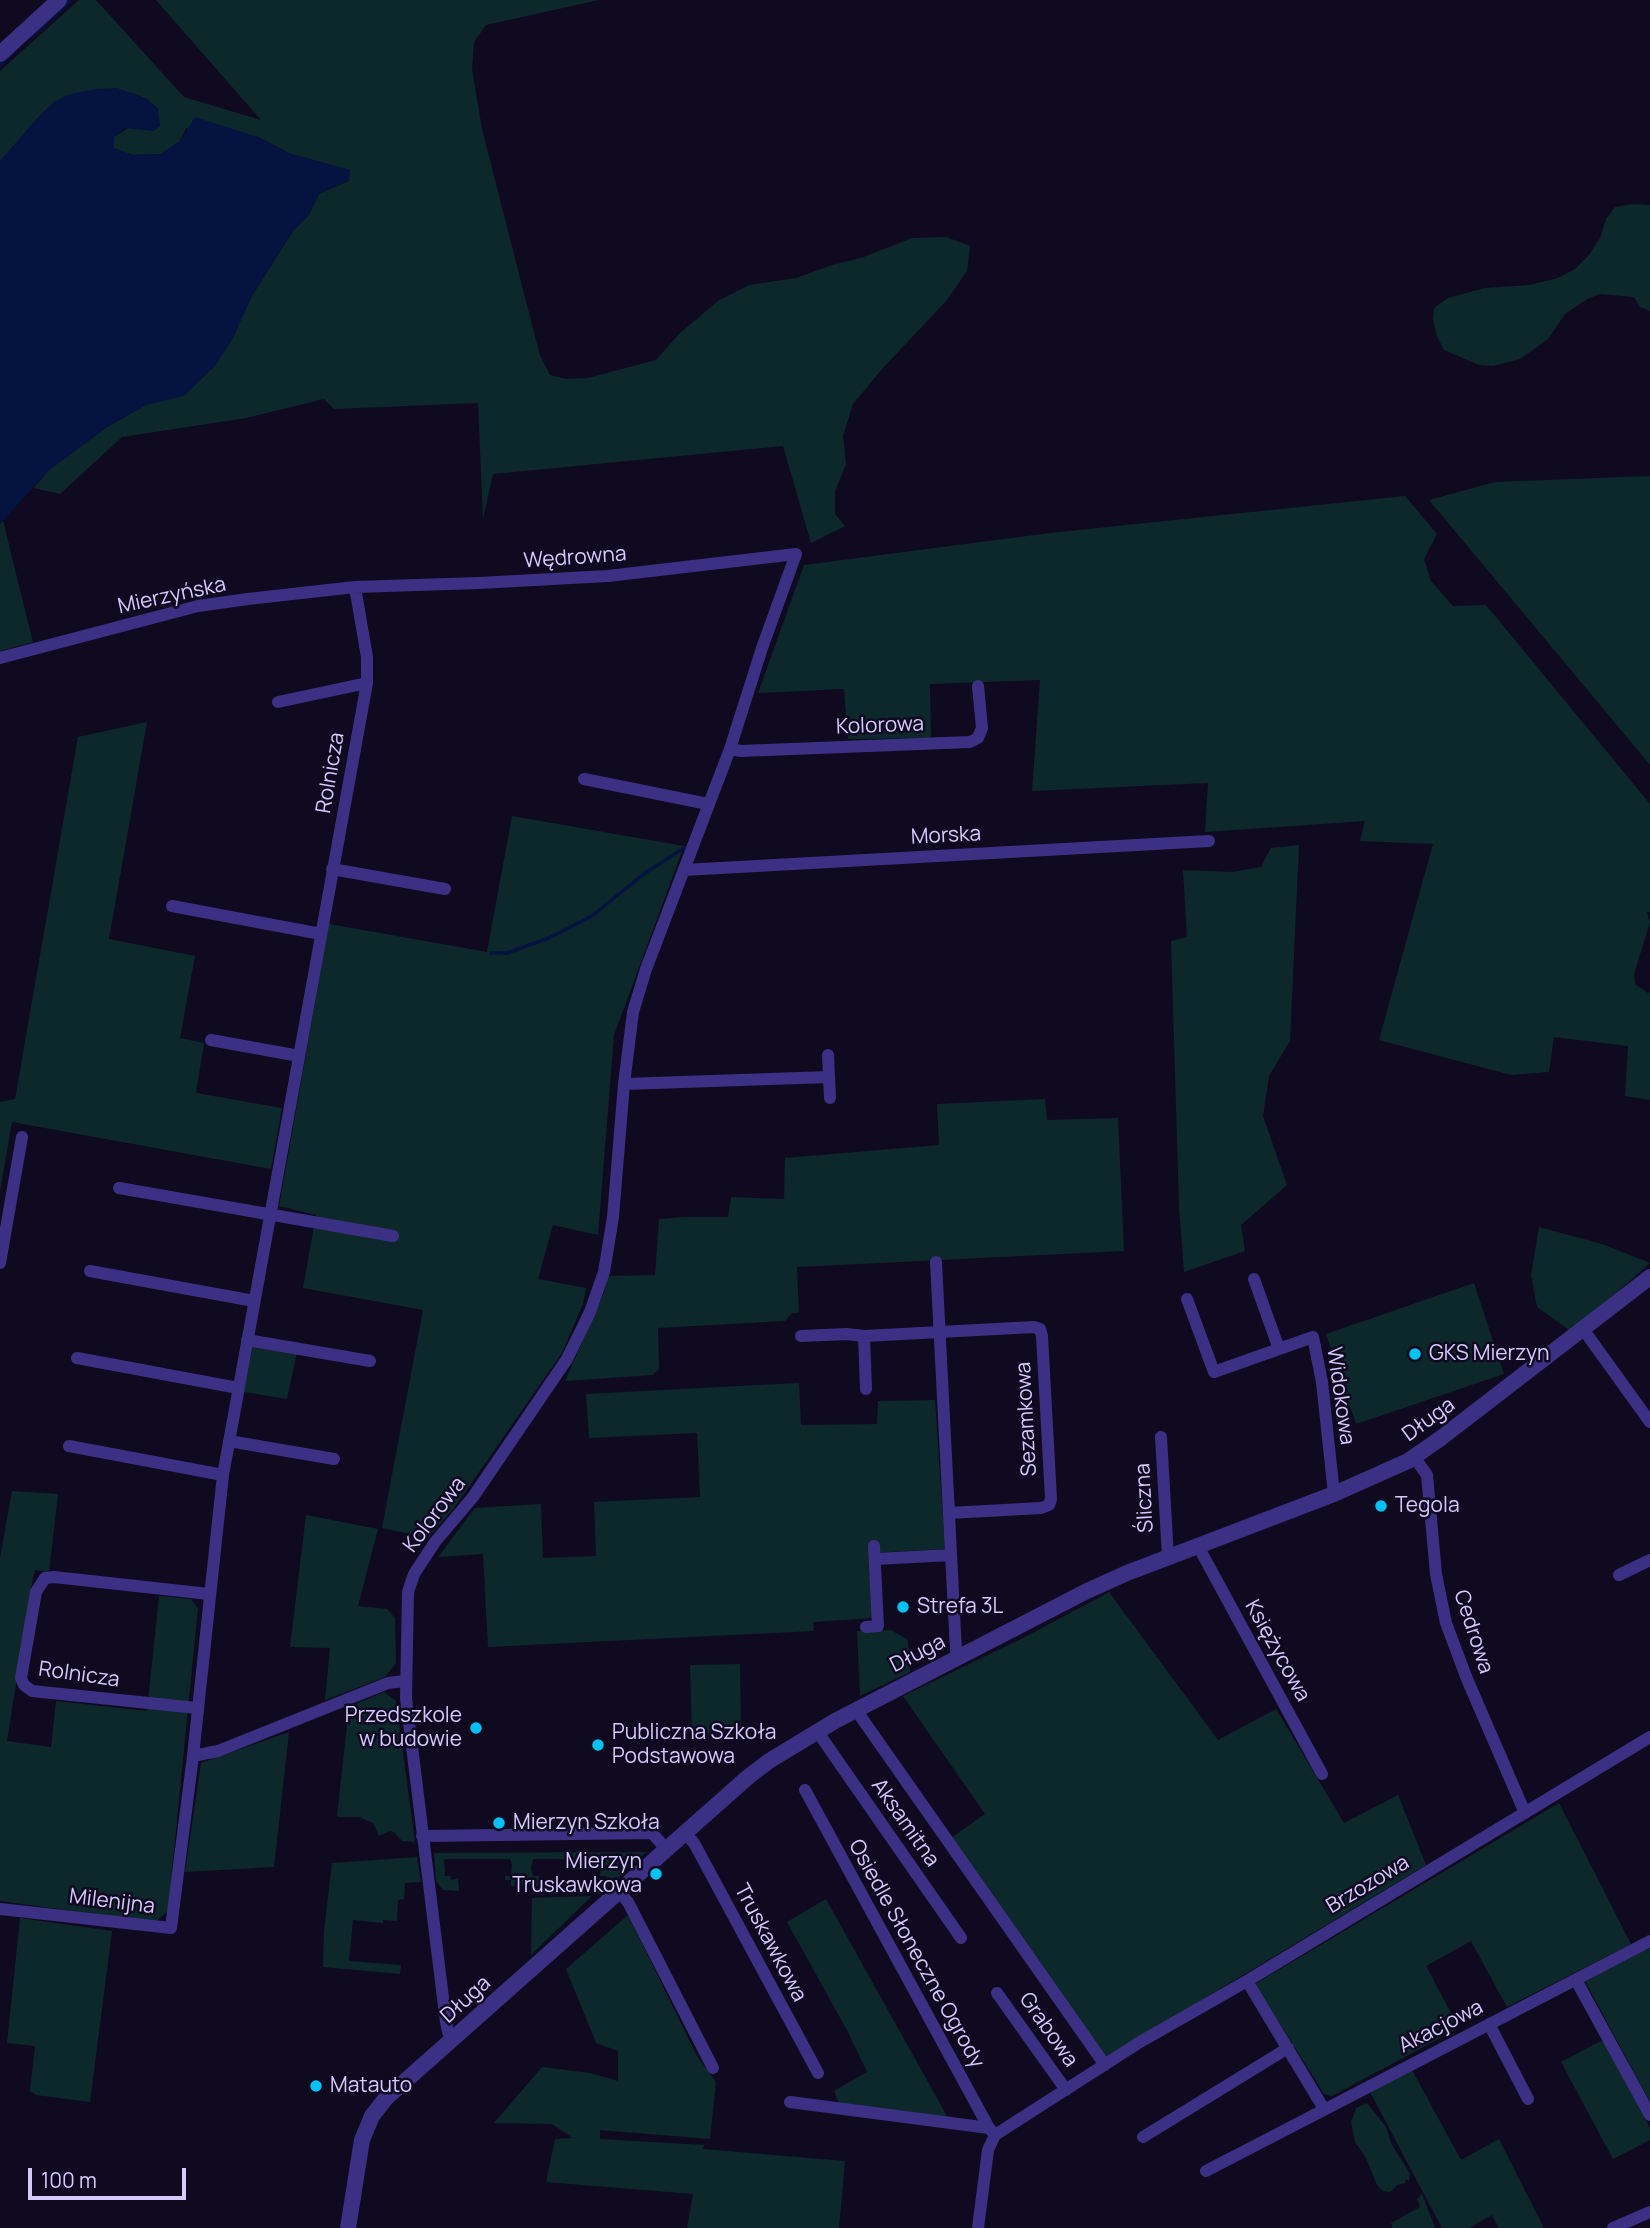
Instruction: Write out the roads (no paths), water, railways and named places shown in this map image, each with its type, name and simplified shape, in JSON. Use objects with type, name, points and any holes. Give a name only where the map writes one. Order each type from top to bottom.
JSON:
[{"type":"street","points":[[0,54],[60,0]]},
{"type":"street","name":"Wędrowna","points":[[355,587],[608,576],[796,554]]},
{"type":"street","name":"Kolorowa","points":[[454,2038],[448,2032],[446,2022],[405,1681],[408,1592],[414,1574],[435,1542],[473,1497],[567,1359],[590,1312],[604,1272],[613,1217],[633,1012],[646,969],[730,749],[796,554]]},
{"type":"street","name":"Mierzyńska","points":[[0,658],[198,606],[355,587]]},
{"type":"street","name":"Rolnicza","points":[[177,1879],[223,1475],[367,683],[367,657],[355,587]]},
{"type":"street","points":[[278,702],[367,683]]},
{"type":"street","name":"Kolorowa","points":[[730,749],[741,751],[970,742],[978,738],[982,728],[978,686]]},
{"type":"street","points":[[583,779],[708,804]]},
{"type":"street","name":"Morska","points":[[684,870],[1209,841]]},
{"type":"street","points":[[332,869],[445,889]]},
{"type":"street","points":[[172,906],[321,934]]},
{"type":"street","points":[[211,1040],[299,1056]]},
{"type":"street","points":[[828,1055],[830,1098]]},
{"type":"street","points":[[624,1084],[829,1077]]},
{"type":"street","points":[[0,1263],[22,1137]]},
{"type":"street","points":[[119,1188],[393,1236]]},
{"type":"street","points":[[936,1262],[956,1651],[959,1657]]},
{"type":"street","points":[[90,1271],[254,1301]]},
{"type":"street","name":"Długa","points":[[348,2228],[359,2150],[372,2116],[395,2089],[758,1769],[817,1731],[1095,1587],[1334,1494],[1414,1457],[1650,1277]]},
{"type":"street","points":[[1254,1279],[1279,1349]]},
{"type":"street","name":"Widokowa","points":[[1187,1299],[1214,1372],[1313,1338],[1322,1382],[1334,1494]]},
{"type":"street","name":"Sezamkowa","points":[[802,1336],[864,1336],[1034,1327],[1040,1329],[1051,1499],[1049,1505],[1041,1508],[949,1513]]},
{"type":"street","points":[[1583,1329],[1650,1422]]},
{"type":"street","points":[[864,1336],[866,1389]]},
{"type":"street","points":[[247,1340],[370,1361]]},
{"type":"street","points":[[77,1358],[239,1388]]},
{"type":"street","name":"Śliczna","points":[[1161,1437],[1168,1558]]},
{"type":"street","points":[[229,1441],[334,1459]]},
{"type":"street","points":[[69,1446],[223,1475]]},
{"type":"street","name":"Cedrowa","points":[[1414,1457],[1427,1475],[1436,1574],[1446,1623],[1467,1679],[1525,1813]]},
{"type":"street","points":[[866,1627],[878,1626],[874,1545]]},
{"type":"street","name":"Księżycowa","points":[[1198,1546],[1322,1774]]},
{"type":"street","points":[[875,1559],[951,1555]]},
{"type":"street","points":[[1619,1575],[1650,1559]]},
{"type":"street","name":"Rolnicza","points":[[197,1708],[32,1691],[24,1685],[21,1678],[36,1592],[45,1578],[209,1594]]},
{"type":"street","points":[[193,1756],[218,1751],[388,1683],[405,1681]]},
{"type":"street","points":[[856,1710],[1105,2065]]},
{"type":"street","name":"Aksamitna","points":[[817,1731],[961,1938]]},
{"type":"street","name":"Brzozowa","points":[[992,2132],[1525,1813],[1648,1743]]},
{"type":"street","name":"Osiedle Słoneczne Ogrody","points":[[805,1790],[992,2132]]},
{"type":"street","points":[[422,1836],[652,1833],[666,1849]]},
{"type":"street","name":"Truskawkowa","points":[[685,1833],[694,1843],[818,2073]]},
{"type":"street","name":"Milenijna","points":[[0,1909],[171,1928],[177,1879]]},
{"type":"street","points":[[619,1891],[628,1902],[713,2068]]},
{"type":"street","name":"Akacjowa","points":[[1206,2171],[1650,1941]]},
{"type":"street","points":[[1576,1980],[1650,2115]]},
{"type":"street","points":[[1247,1981],[1324,2109]]},
{"type":"street","name":"Grabowa","points":[[998,1993],[1066,2090]]},
{"type":"street","points":[[1489,2024],[1528,2098]]},
{"type":"street","points":[[1143,2137],[1287,2048]]},
{"type":"street","points":[[790,2102],[992,2132],[978,2228]]},
{"type":"street","points":[[1613,2228],[1650,2212]]},
{"type":"water","points":[[117,88],[147,99],[158,109],[160,126],[154,131],[125,128],[114,137],[114,148],[132,155],[161,154],[180,141],[195,117],[258,137],[291,154],[350,170],[349,180],[319,194],[309,215],[293,231],[253,294],[232,340],[215,366],[184,396],[146,405],[107,427],[49,470],[0,524],[0,161],[54,102],[67,95]]},
{"type":"waterway","points":[[30,38],[71,0]]},
{"type":"waterway","points":[[0,65],[16,50]]},
{"type":"waterway","points":[[491,953],[507,953],[549,938],[592,916],[645,873],[684,848]]},
{"type":"place","name":"GKS Mierzyn","points":[[1415,1354]]},
{"type":"place","name":"Tegola","points":[[1381,1506]]},
{"type":"place","name":"Strefa 3L","points":[[903,1607]]},
{"type":"place","name":"Przedszkole w budowie","points":[[476,1728]]},
{"type":"place","name":"Publiczna Szkoła Podstawowa","points":[[598,1745]]},
{"type":"place","name":"Mierzyn Szkoła","points":[[499,1823]]},
{"type":"place","name":"Mierzyn Truskawkowa","points":[[656,1874]]},
{"type":"place","name":"Matauto","points":[[316,2086]]}]
